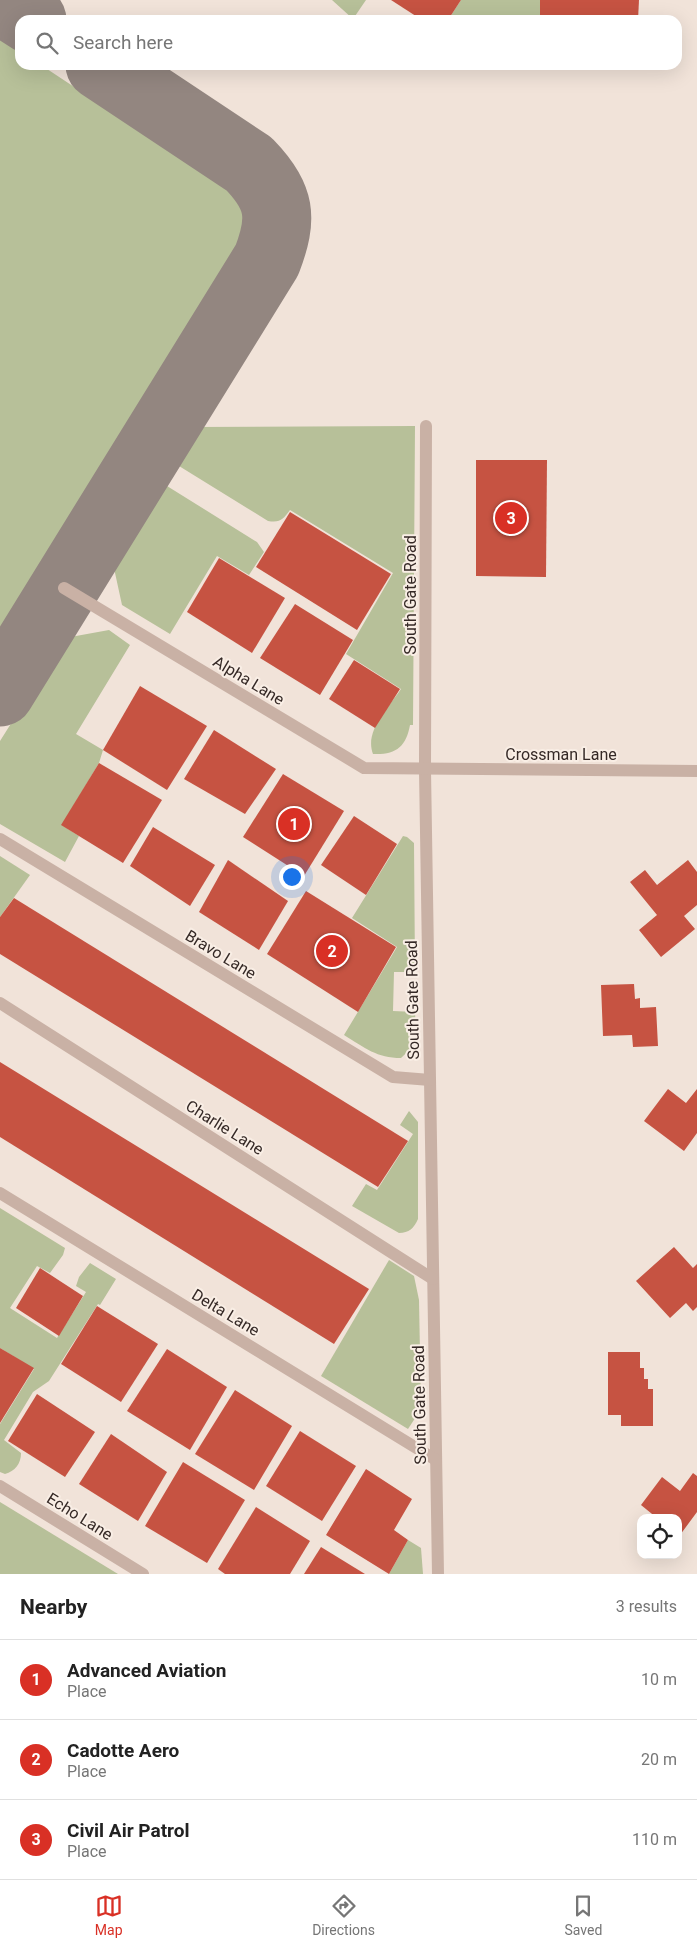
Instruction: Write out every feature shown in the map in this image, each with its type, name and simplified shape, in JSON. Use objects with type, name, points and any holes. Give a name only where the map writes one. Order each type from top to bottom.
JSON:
[{"type":"lane","name":"South Gate Road","points":[[426,426],[426,770],[438,1574]]},
{"type":"lane","name":"Alpha Lane","points":[[64,588],[364,768],[426,770]]},
{"type":"lane","name":"Crossman Lane","points":[[426,770],[697,771]]},
{"type":"lane","name":"Bravo Lane","points":[[0,839],[393,1078],[430,1080]]},
{"type":"lane","name":"Charlie Lane","points":[[0,1003],[433,1278]]},
{"type":"lane","name":"Delta Lane","points":[[0,1193],[436,1460]]},
{"type":"lane","name":"Echo Lane","points":[[0,1486],[143,1574]]},
{"type":"green space","points":[[332,0],[366,0],[356,15],[349,15]]},
{"type":"green space","points":[[461,0],[540,0],[540,15],[451,15]]},
{"type":"green space","points":[[0,38],[15,48],[15,70],[49,70],[236,194],[255,237],[0,651]]},
{"type":"green space","points":[[415,426],[413,725],[410,725],[406,739],[399,748],[388,753],[373,754],[371,745],[375,728],[384,711],[401,689],[346,654],[393,573],[290,510],[281,520],[268,521],[179,466],[174,457],[193,427]]},
{"type":"green space","points":[[157,486],[167,486],[257,542],[264,552],[249,575],[217,556],[170,634],[122,605],[112,559]]},
{"type":"green space","points":[[109,630],[130,645],[76,734],[103,750],[99,763],[62,825],[79,836],[65,862],[0,824],[0,741],[65,638]]},
{"type":"green space","points":[[403,836],[414,843],[415,972],[394,972],[393,1011],[415,1012],[416,1037],[411,1047],[401,1058],[393,1058],[365,1048],[344,1035],[397,947],[352,918]]},
{"type":"green space","points":[[0,856],[30,875],[0,917]]},
{"type":"green space","points":[[409,1111],[418,1122],[418,1219],[411,1229],[399,1233],[352,1206],[366,1184],[377,1190],[413,1134],[400,1125]]},
{"type":"green space","points":[[0,1208],[65,1248],[63,1255],[50,1273],[37,1266],[10,1308],[57,1338],[86,1292],[76,1286],[79,1277],[90,1263],[116,1279],[49,1381],[33,1392],[4,1440],[21,1453],[17,1466],[5,1474],[0,1472],[0,1424],[34,1369],[0,1348]]},
{"type":"green space","points":[[389,1260],[414,1276],[419,1300],[421,1409],[408,1429],[321,1376]]},
{"type":"green space","points":[[0,1502],[118,1574],[0,1574]]},
{"type":"green space","points":[[408,1540],[421,1548],[423,1574],[389,1574]]},
{"type":"building","points":[[391,0],[461,0],[451,15],[414,15]]},
{"type":"building","points":[[540,0],[639,0],[638,15],[540,15]]},
{"type":"building","points":[[476,460],[547,460],[546,577],[476,576]]},
{"type":"building","points":[[290,512],[391,574],[357,630],[256,567]]},
{"type":"building","points":[[219,558],[285,598],[252,653],[187,612]]},
{"type":"building","points":[[295,604],[353,640],[320,695],[260,658]]},
{"type":"building","points":[[354,660],[400,689],[375,728],[329,699]]},
{"type":"building","points":[[140,686],[207,726],[167,790],[103,750]]},
{"type":"building","points":[[214,730],[276,769],[245,814],[184,779]]},
{"type":"building","points":[[99,763],[162,800],[123,863],[61,825]]},
{"type":"building","points":[[283,774],[344,811],[304,876],[243,837]]},
{"type":"building","points":[[354,816],[397,844],[366,895],[321,865]]},
{"type":"building","points":[[153,827],[215,865],[190,906],[130,866]]},
{"type":"building","points":[[228,860],[288,901],[259,950],[199,912]]},
{"type":"building","points":[[688,860],[697,872],[697,905],[684,916],[695,929],[661,957],[639,930],[657,915],[630,882],[645,870],[657,885]]},
{"type":"building","points":[[306,891],[396,947],[358,1012],[267,954]]},
{"type":"building","points":[[14,898],[408,1141],[378,1187],[0,954],[0,917]]},
{"type":"building","points":[[634,984],[635,999],[640,998],[640,1008],[656,1007],[658,1046],[633,1047],[632,1035],[603,1036],[601,985]]},
{"type":"building","points":[[0,1062],[369,1289],[334,1344],[0,1137]]},
{"type":"building","points":[[668,1089],[686,1103],[697,1089],[697,1133],[684,1151],[644,1121]]},
{"type":"building","points":[[674,1247],[693,1268],[697,1264],[697,1307],[693,1311],[686,1303],[670,1318],[636,1281]]},
{"type":"building","points":[[40,1268],[83,1296],[59,1336],[16,1308]]},
{"type":"building","points":[[97,1306],[158,1344],[121,1402],[61,1364]]},
{"type":"building","points":[[0,1348],[34,1368],[0,1423]]},
{"type":"building","points":[[167,1349],[227,1387],[190,1450],[127,1411]]},
{"type":"building","points":[[608,1352],[640,1352],[640,1368],[644,1368],[644,1379],[648,1379],[648,1389],[653,1389],[653,1426],[621,1426],[621,1415],[608,1415]]},
{"type":"building","points":[[235,1390],[292,1426],[254,1490],[195,1454]]},
{"type":"building","points":[[37,1394],[95,1432],[65,1477],[8,1441]]},
{"type":"building","points":[[300,1431],[356,1466],[322,1521],[266,1486]]},
{"type":"building","points":[[111,1434],[167,1472],[138,1521],[79,1484]]},
{"type":"building","points":[[183,1462],[245,1500],[207,1563],[145,1526]]},
{"type":"building","points":[[366,1469],[412,1499],[394,1530],[408,1540],[389,1574],[326,1535]]},
{"type":"building","points":[[693,1473],[697,1476],[697,1512],[682,1532],[682,1514],[652,1514],[641,1505],[662,1477],[680,1491]]},
{"type":"building","points":[[256,1507],[310,1541],[290,1574],[225,1574],[218,1569]]},
{"type":"building","points":[[321,1547],[365,1574],[304,1574]]},
{"type":"taxiway","points":[[1,0],[24,15]]},
{"type":"taxiway","points":[[0,692],[267,260],[275,232],[277,220],[273,198],[268,187],[249,164],[108,70]]},
{"type":"place","name":"Civil Air Patrol","points":[[511,518]]},
{"type":"place","name":"Advanced Aviation","points":[[294,824]]},
{"type":"place","name":"Cadotte Aero","points":[[332,951]]}]
